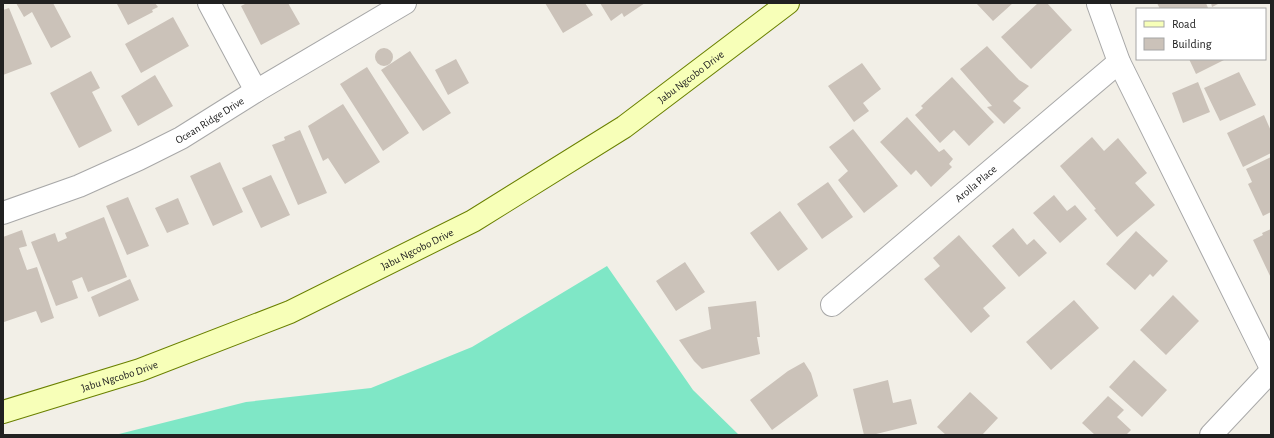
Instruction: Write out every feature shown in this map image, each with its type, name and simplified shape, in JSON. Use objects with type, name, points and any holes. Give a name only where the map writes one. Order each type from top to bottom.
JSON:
[{"type":"main road","name":"Jabu Ngcobo Drive","points":[[3,412],[140,370],[290,312],[473,221],[624,127],[788,3]]},
{"type":"street","points":[[209,3],[256,91]]},
{"type":"street","name":"Ocean Ridge Drive","points":[[3,213],[79,186],[181,138],[256,91],[405,3]]},
{"type":"street","points":[[1098,4],[1119,62],[1271,369],[1211,435]]},
{"type":"street","name":"Arolla Place","points":[[832,305],[1119,62]]},
{"type":"green space","points":[[607,266],[693,390],[739,435],[115,435],[246,402],[371,388],[472,347]]},
{"type":"building","points":[[16,3],[53,3],[71,37],[51,48],[32,12],[24,17]]},
{"type":"building","points":[[155,3],[158,7],[152,10],[153,12],[128,25],[117,4]]},
{"type":"building","points":[[247,3],[288,3],[300,24],[261,45],[241,6]]},
{"type":"building","points":[[545,3],[585,3],[593,15],[563,33]]},
{"type":"building","points":[[600,3],[645,3],[624,17],[622,13],[611,21]]},
{"type":"building","points":[[976,3],[1013,3],[993,21]]},
{"type":"building","points":[[1038,3],[1047,3],[1072,30],[1031,69],[1001,37]]},
{"type":"building","points":[[1157,3],[1206,3],[1208,8],[1160,8]]},
{"type":"building","points":[[1211,3],[1220,3],[1212,7]]},
{"type":"building","points":[[9,8],[32,64],[3,75],[3,10]]},
{"type":"building","points":[[173,17],[189,46],[141,73],[125,44]]},
{"type":"building","points":[[987,46],[1019,80],[1029,86],[1013,101],[1021,108],[1004,124],[987,107],[992,106],[960,69]]},
{"type":"building","points":[[384,48],[390,51],[393,57],[390,63],[384,66],[378,63],[375,57],[378,51]]},
{"type":"building","points":[[410,51],[451,113],[423,131],[381,70]]},
{"type":"building","points":[[456,59],[469,83],[448,95],[435,70]]},
{"type":"building","points":[[1189,60],[1224,60],[1196,74]]},
{"type":"building","points":[[862,63],[881,89],[863,103],[869,111],[854,122],[828,86]]},
{"type":"building","points":[[367,67],[409,133],[383,151],[340,84]]},
{"type":"building","points":[[91,71],[100,88],[92,92],[112,131],[79,148],[50,93]]},
{"type":"building","points":[[1239,72],[1256,105],[1220,121],[1204,88]]},
{"type":"building","points":[[155,75],[173,106],[138,126],[121,96]]},
{"type":"building","points":[[952,77],[994,122],[969,146],[954,130],[940,143],[915,115],[923,108],[921,106]]},
{"type":"building","points":[[1198,82],[1210,112],[1183,123],[1172,93]]},
{"type":"building","points":[[343,104],[380,162],[345,184],[328,158],[323,161],[308,126]]},
{"type":"building","points":[[1264,115],[1271,131],[1271,153],[1243,167],[1227,133]]},
{"type":"building","points":[[907,117],[939,152],[944,149],[953,159],[949,164],[952,167],[931,187],[916,170],[911,175],[880,142]]},
{"type":"building","points":[[853,129],[898,186],[864,213],[838,180],[848,171],[829,147]]},
{"type":"building","points":[[300,130],[327,193],[298,205],[272,145],[285,140],[284,137]]},
{"type":"building","points":[[1092,137],[1104,151],[1118,138],[1147,173],[1135,183],[1155,205],[1117,237],[1060,166]]},
{"type":"building","points":[[1271,157],[1271,212],[1263,216],[1248,184],[1252,182],[1246,169]]},
{"type":"building","points":[[220,162],[243,212],[213,226],[190,176]]},
{"type":"building","points":[[271,175],[290,215],[261,228],[242,188]]},
{"type":"building","points":[[828,182],[853,217],[822,239],[797,204]]},
{"type":"building","points":[[1054,195],[1067,211],[1075,205],[1087,219],[1060,243],[1033,213]]},
{"type":"building","points":[[128,197],[149,246],[127,255],[106,206]]},
{"type":"building","points":[[178,198],[189,224],[167,233],[155,208]]},
{"type":"building","points":[[780,211],[808,249],[778,271],[750,233]]},
{"type":"building","points":[[104,217],[127,277],[88,292],[82,277],[72,281],[78,298],[56,306],[31,242],[55,233],[58,242],[67,238],[65,233]]},
{"type":"building","points":[[1013,228],[1027,245],[1034,239],[1047,253],[1019,277],[992,246]]},
{"type":"building","points":[[1271,229],[1271,278],[1253,240],[1263,235],[1262,233]]},
{"type":"building","points":[[22,230],[27,246],[19,248],[27,270],[37,267],[54,318],[41,323],[36,311],[4,322],[3,318],[3,237]]},
{"type":"building","points":[[1136,231],[1168,261],[1153,277],[1150,274],[1135,290],[1106,264]]},
{"type":"building","points":[[959,235],[1006,288],[983,308],[990,316],[971,333],[924,279],[940,266],[933,258]]},
{"type":"building","points":[[685,262],[705,292],[676,311],[656,281]]},
{"type":"building","points":[[130,279],[139,300],[99,317],[91,297]]},
{"type":"building","points":[[1173,295],[1199,321],[1166,355],[1140,330]]},
{"type":"building","points":[[1074,300],[1099,328],[1051,370],[1026,342]]},
{"type":"building","points":[[756,301],[760,337],[757,337],[760,354],[702,369],[694,361],[679,340],[711,329],[708,307]]},
{"type":"building","points":[[1134,360],[1167,390],[1142,417],[1109,387]]},
{"type":"building","points":[[804,362],[811,373],[818,396],[772,430],[750,400],[788,371]]},
{"type":"building","points":[[888,380],[893,403],[911,399],[917,424],[872,435],[864,435],[853,389]]},
{"type":"building","points":[[970,392],[998,418],[982,435],[946,435],[937,427]]},
{"type":"building","points":[[1108,396],[1124,410],[1117,417],[1131,430],[1126,435],[1095,435],[1082,423]]}]
